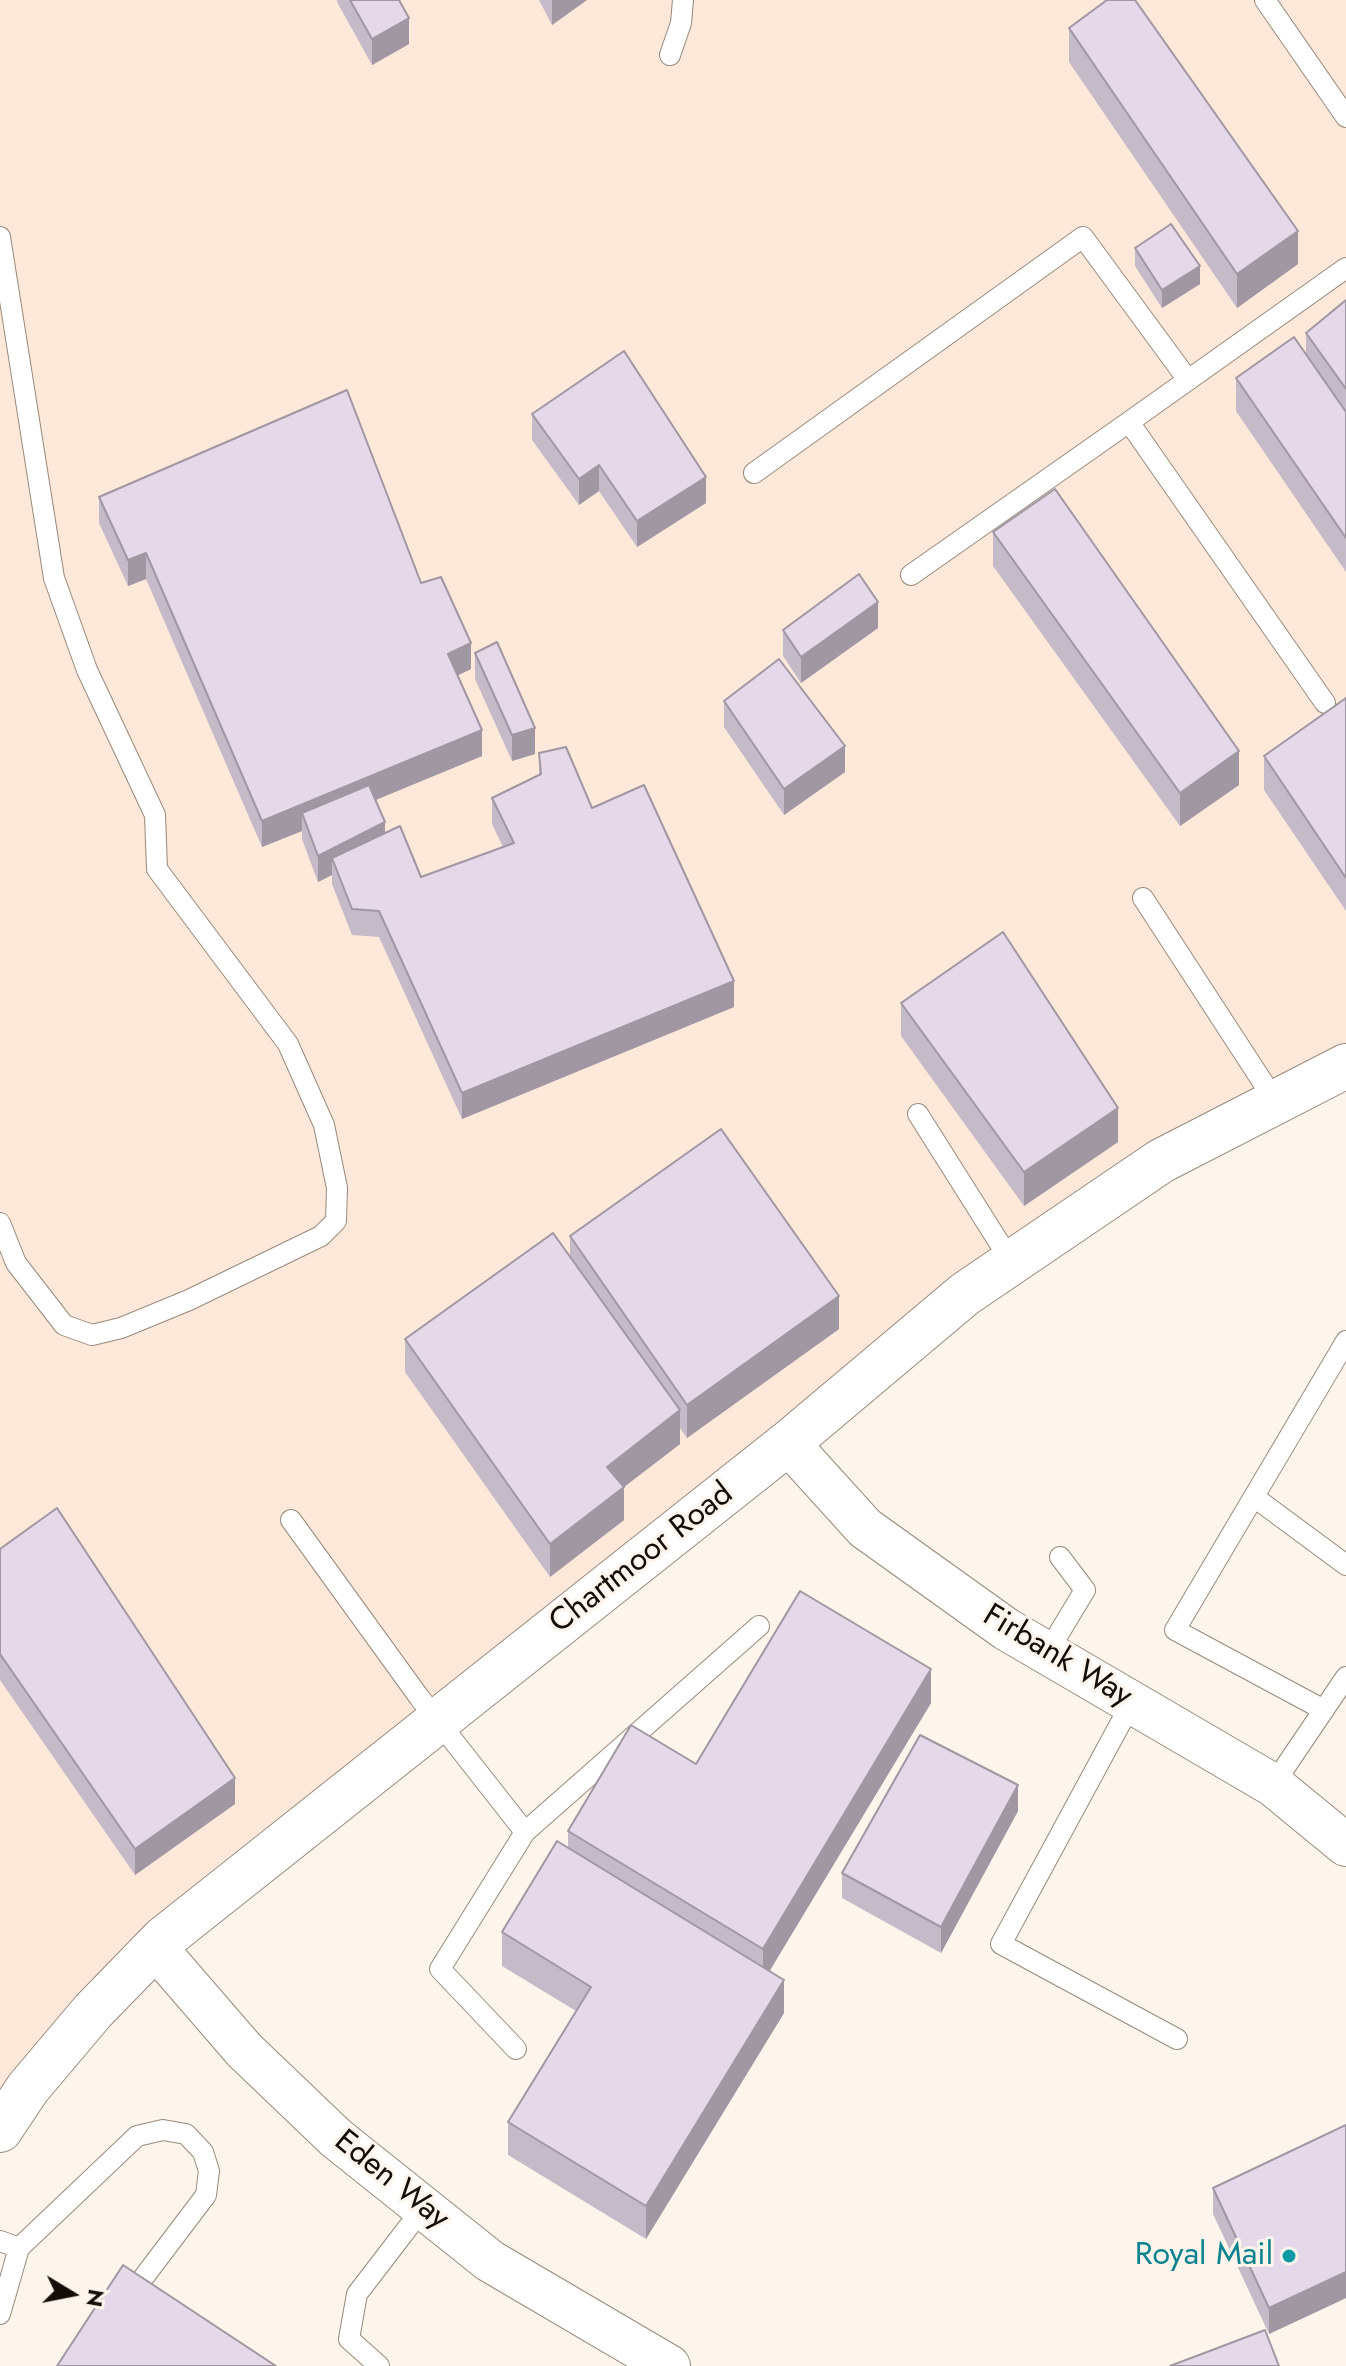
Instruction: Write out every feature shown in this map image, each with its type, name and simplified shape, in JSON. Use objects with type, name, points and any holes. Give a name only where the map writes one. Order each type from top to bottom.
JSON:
[{"type":"street","name":"Chartmoor Road","points":[[0,2130],[28,2088],[93,2011],[155,1947],[788,1443],[965,1294],[1161,1161],[1346,1066]]},
{"type":"street","name":"Firbank Way","points":[[788,1443],[865,1528],[1006,1629],[1273,1785],[1346,1845]]},
{"type":"street","name":"Eden Way","points":[[155,1947],[244,2050],[336,2138],[490,2261],[651,2361]]},
{"type":"lane","points":[[670,55],[681,23],[683,0]]},
{"type":"lane","points":[[1265,0],[1346,117]]},
{"type":"lane","points":[[0,237],[54,578],[87,670],[155,815],[157,869],[288,1044],[324,1125],[337,1188],[336,1221],[321,1236],[189,1300],[121,1328],[92,1335],[64,1325],[16,1263],[0,1223]]},
{"type":"lane","points":[[754,473],[1083,237],[1188,380]]},
{"type":"lane","points":[[911,575],[1346,268]]},
{"type":"lane","points":[[1129,422],[1325,703]]},
{"type":"lane","points":[[1143,898],[1275,1101]]},
{"type":"lane","points":[[918,1114],[1012,1263]]},
{"type":"lane","points":[[1324,1710],[1175,1630],[1346,1341]]},
{"type":"lane","points":[[1254,1497],[1346,1565]]},
{"type":"lane","points":[[291,1520],[438,1722],[525,1832]]},
{"type":"lane","points":[[1047,1653],[1085,1590],[1060,1557]]},
{"type":"lane","points":[[516,2049],[440,1969],[525,1832],[759,1626]]},
{"type":"lane","points":[[1273,1785],[1346,1677]]},
{"type":"lane","points":[[1132,1702],[1001,1944],[1177,2039]]},
{"type":"lane","points":[[0,2314],[10,2245],[137,2136],[163,2130],[186,2134],[203,2152],[209,2171],[206,2195],[131,2294]]},
{"type":"lane","points":[[379,2366],[349,2339],[357,2294],[423,2208]]},
{"type":"shaded area","points":[[0,0],[1346,0],[1346,1048],[808,1408],[224,1860],[167,1907],[91,1996],[0,2130]]},
{"type":"building","points":[[350,0],[399,0],[409,18],[372,39]]},
{"type":"building","points":[[1107,0],[1135,0],[1298,231],[1237,274],[1069,28]]},
{"type":"building","points":[[1171,224],[1200,266],[1162,290],[1135,248]]},
{"type":"building","points":[[1346,300],[1346,389],[1306,333]]},
{"type":"building","points":[[1294,337],[1346,412],[1346,538],[1236,378]]},
{"type":"building","points":[[624,351],[706,477],[637,521],[599,465],[579,479],[532,414]]},
{"type":"building","points":[[347,390],[421,583],[441,577],[471,643],[448,654],[482,730],[262,821],[146,553],[128,560],[99,497]]},
{"type":"building","points":[[1055,489],[1239,751],[1180,793],[993,532]]},
{"type":"building","points":[[859,574],[878,602],[801,657],[783,630]]},
{"type":"building","points":[[497,642],[535,728],[512,735],[475,653]]},
{"type":"building","points":[[779,659],[845,746],[784,789],[724,701]]},
{"type":"building","points":[[1346,698],[1346,878],[1264,756]]},
{"type":"building","points":[[566,747],[592,808],[644,785],[734,981],[462,1093],[379,911],[352,909],[332,858],[400,826],[421,877],[514,843],[492,798],[541,774],[539,753]]},
{"type":"building","points":[[369,785],[385,822],[318,856],[302,813]]},
{"type":"building","points":[[1003,932],[1118,1108],[1024,1172],[901,1003]]},
{"type":"building","points":[[721,1129],[839,1296],[687,1405],[570,1236]]},
{"type":"building","points":[[553,1233],[680,1410],[607,1467],[624,1487],[550,1544],[405,1339]]},
{"type":"building","points":[[57,1508],[235,1778],[135,1849],[0,1654],[0,1549]]},
{"type":"building","points":[[800,1591],[931,1669],[763,1949],[568,1831],[631,1725],[696,1764]]},
{"type":"building","points":[[920,1735],[1018,1785],[941,1927],[842,1873]]},
{"type":"building","points":[[557,1841],[784,1980],[646,2206],[508,2122],[591,1987],[502,1932]]},
{"type":"building","name":"Royal Mail","points":[[1346,2125],[1346,2272],[1269,2308],[1213,2188]]},
{"type":"building","points":[[123,2265],[276,2366],[57,2366]]},
{"type":"building","points":[[1265,2330],[1279,2366],[1170,2366]]},
{"type":"place","name":"Royal Mail","points":[[1289,2256]]}]
